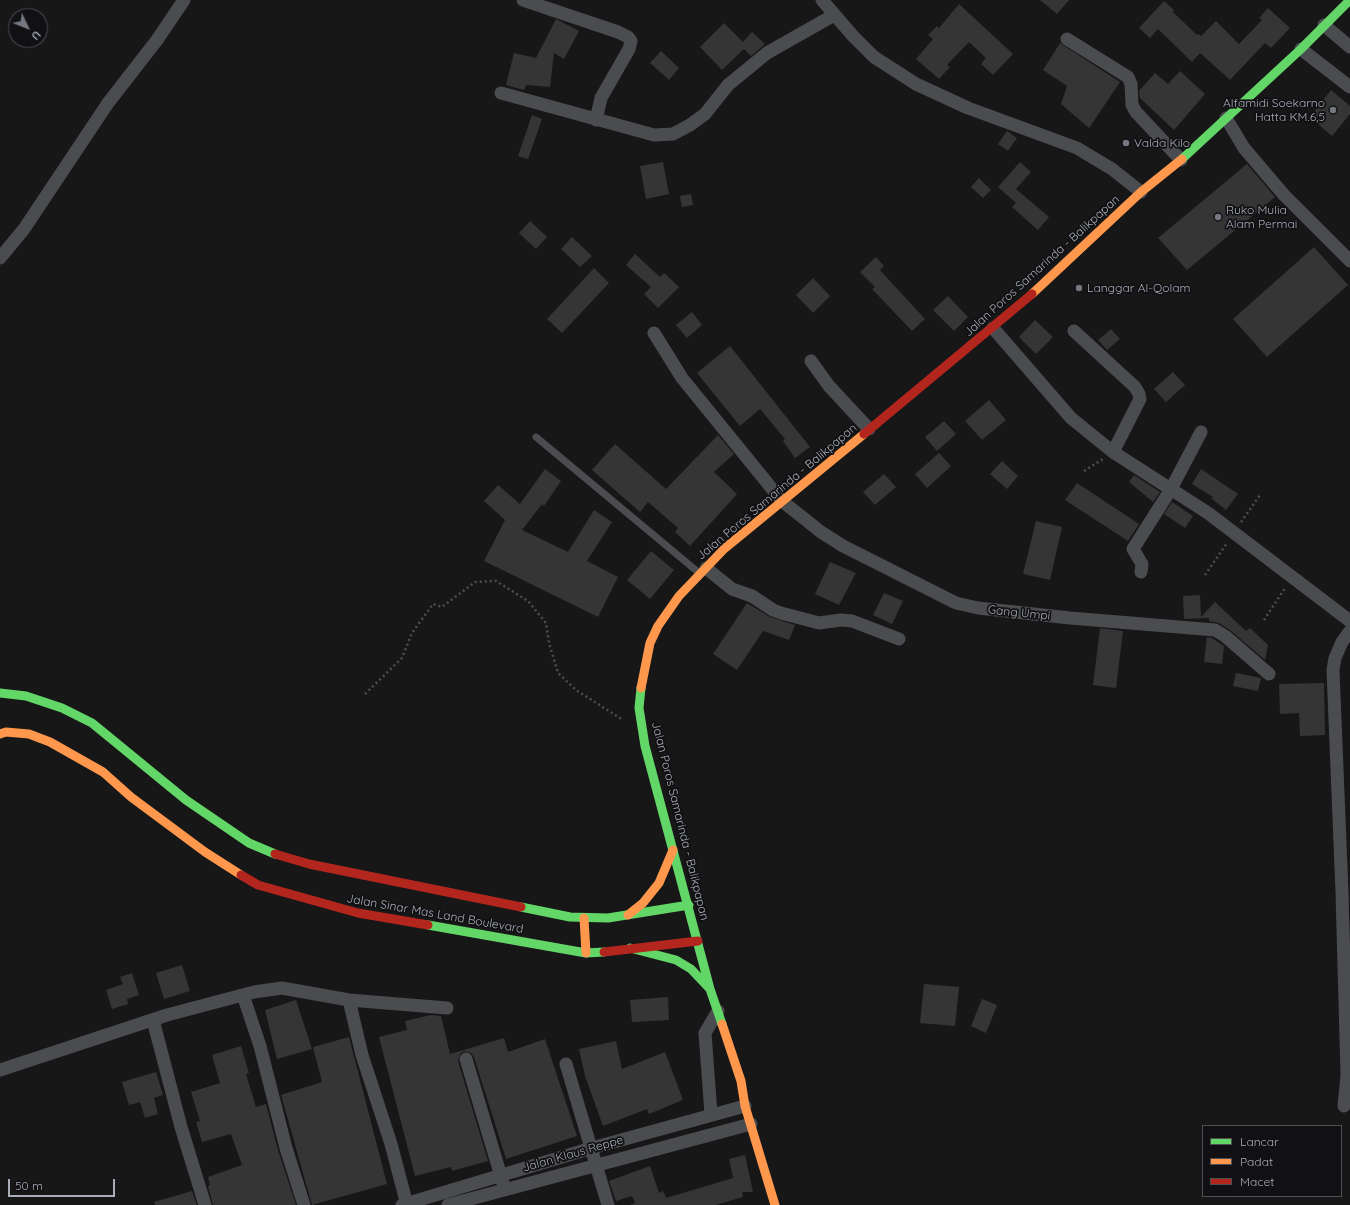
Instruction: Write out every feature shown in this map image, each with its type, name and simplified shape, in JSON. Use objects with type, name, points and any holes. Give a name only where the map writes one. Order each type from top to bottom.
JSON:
[{"type":"main road","name":"Jalan Poros Samarinda - Balikpapan","points":[[775,1205],[745,1106],[741,1081],[710,989],[689,905],[645,746],[639,708],[641,683],[650,643],[658,626],[669,609],[702,571],[724,549],[993,328],[1141,192],[1181,160],[1301,50],[1350,0]]},
{"type":"main road","name":"Jalan Sinar Mas Land Boulevard","points":[[0,693],[26,696],[62,708],[92,724],[103,731],[186,800],[249,843],[262,849],[309,864],[494,903],[570,917],[584,918],[628,915],[689,905]]},
{"type":"main road","name":"Jalan Sinar Mas Land Boulevard","points":[[0,734],[6,732],[30,734],[50,742],[103,772],[131,797],[205,852],[234,872],[258,885],[358,913],[586,953],[609,952],[630,948],[698,941]]},
{"type":"main road","points":[[628,915],[643,903],[659,883],[673,850]]},
{"type":"main road","points":[[584,918],[586,953]]},
{"type":"main road","points":[[630,948],[676,960],[691,969],[710,989]]},
{"type":"street","points":[[0,258],[24,229],[108,103],[157,40],[184,0]]},
{"type":"street","points":[[523,0],[618,32],[630,38],[631,43],[629,49],[601,98],[596,120]]},
{"type":"street","points":[[822,0],[834,15],[874,57],[916,84],[968,108],[1077,148],[1112,168],[1141,192]]},
{"type":"street","points":[[501,93],[654,135],[673,134],[690,125],[705,114],[728,85],[767,53],[834,15]]},
{"type":"street","points":[[1324,25],[1350,47]]},
{"type":"street","points":[[1067,39],[1128,77],[1131,84],[1132,105],[1136,112],[1181,160]]},
{"type":"street","points":[[1301,50],[1350,87]]},
{"type":"street","points":[[1226,118],[1244,148],[1271,180],[1300,213],[1350,260]]},
{"type":"street","points":[[993,328],[1071,418],[1113,452],[1208,513],[1350,621]]},
{"type":"street","points":[[1074,332],[1135,387],[1140,394],[1140,399],[1113,452]]},
{"type":"street","name":"Gang Umpi","points":[[654,333],[682,378],[782,501],[821,532],[843,546],[956,603],[978,608],[1070,618],[1210,629],[1225,636],[1269,674]]},
{"type":"street","points":[[811,362],[829,386],[869,429]]},
{"type":"street","points":[[1141,572],[1142,564],[1133,549],[1171,489],[1201,432]]},
{"type":"street","points":[[702,571],[732,589],[752,596],[772,610],[819,622],[841,620],[852,621],[899,639]]},
{"type":"street","points":[[1344,1106],[1347,1075],[1343,900],[1333,670],[1335,658],[1342,642],[1350,631]]},
{"type":"street","points":[[0,1070],[154,1020],[243,995],[282,988],[349,1000],[447,1008]]},
{"type":"street","points":[[243,995],[260,1046],[286,1148],[304,1205]]},
{"type":"street","points":[[349,1000],[362,1055],[391,1144],[405,1205]]},
{"type":"street","points":[[710,1135],[705,1033],[718,1011]]},
{"type":"street","points":[[154,1020],[181,1127],[205,1205]]},
{"type":"street","points":[[466,1059],[504,1189]]},
{"type":"street","points":[[566,1064],[608,1205]]},
{"type":"street","name":"Jalan Klaus Reppe","points":[[405,1205],[592,1148],[745,1106]]},
{"type":"street","name":"Jalan Klaus Reppe","points":[[448,1205],[751,1124]]},
{"type":"lane","points":[[536,437],[702,571]]},
{"type":"path","points":[[1084,471],[1113,452]]},
{"type":"path","points":[[1264,620],[1292,577]]},
{"type":"path","points":[[365,694],[402,658],[412,632],[433,604],[442,607],[475,582],[496,581],[528,601],[546,623],[549,643],[558,673],[576,690],[620,719],[641,721]]},
{"type":"building","points":[[1040,0],[1069,0],[1057,14]]},
{"type":"building","points":[[1164,1],[1174,10],[1173,12],[1197,35],[1199,34],[1201,36],[1216,21],[1239,44],[1262,20],[1259,18],[1268,8],[1290,28],[1271,48],[1265,43],[1230,80],[1200,53],[1192,62],[1158,29],[1150,38],[1139,28]]},
{"type":"building","points":[[959,4],[1013,54],[993,75],[981,64],[986,58],[969,42],[947,65],[950,67],[939,79],[916,59],[933,39],[928,35],[937,26],[939,28]]},
{"type":"building","points":[[556,19],[579,31],[564,59],[554,53],[550,87],[526,85],[524,90],[506,85],[514,53],[536,58]]},
{"type":"building","points":[[724,23],[743,42],[752,32],[765,44],[751,56],[744,49],[722,70],[700,47]]},
{"type":"building","points":[[1060,43],[1120,82],[1089,128],[1061,104],[1067,86],[1043,70]]},
{"type":"building","points":[[661,51],[679,68],[669,80],[650,63]]},
{"type":"building","points":[[1180,71],[1205,94],[1174,130],[1140,98],[1139,91],[1155,73],[1168,84]]},
{"type":"building","name":"Alfamidi Soekarno Hatta KM.6,5","points":[[1331,90],[1350,106],[1350,114],[1332,136],[1310,117]]},
{"type":"building","points":[[532,115],[542,119],[528,159],[518,156]]},
{"type":"building","points":[[1007,131],[1017,138],[1008,151],[998,144]]},
{"type":"building","points":[[663,162],[669,194],[646,199],[640,166]]},
{"type":"building","points":[[1020,162],[1031,172],[1016,189],[1049,217],[1038,230],[1012,207],[1016,203],[998,187]]},
{"type":"building","name":"Ruko Mulia Alam Permai","points":[[1247,164],[1275,197],[1187,270],[1158,238]]},
{"type":"building","points":[[979,178],[991,190],[983,198],[971,187]]},
{"type":"building","points":[[691,194],[693,205],[682,207],[680,196]]},
{"type":"building","points":[[530,221],[547,237],[536,249],[519,233]]},
{"type":"building","points":[[572,237],[592,256],[580,267],[561,249]]},
{"type":"building","points":[[1314,247],[1348,285],[1267,357],[1233,319]]},
{"type":"building","points":[[635,254],[660,277],[664,273],[679,287],[658,308],[644,294],[651,287],[626,265]]},
{"type":"building","points":[[876,257],[884,266],[880,270],[925,319],[912,331],[872,289],[875,287],[860,272]]},
{"type":"building","points":[[594,268],[609,283],[562,333],[547,319]]},
{"type":"building","points":[[813,278],[830,296],[813,313],[796,295]]},
{"type":"building","points":[[948,296],[968,317],[954,331],[933,310]]},
{"type":"building","points":[[692,312],[702,325],[687,338],[676,325]]},
{"type":"building","points":[[1035,320],[1053,337],[1036,354],[1019,337]]},
{"type":"building","points":[[1111,329],[1120,339],[1107,350],[1098,340]]},
{"type":"building","points":[[730,346],[810,447],[795,458],[783,441],[785,439],[760,409],[740,426],[697,373]]},
{"type":"building","points":[[1173,372],[1185,385],[1166,402],[1154,389]]},
{"type":"building","points":[[989,400],[1006,420],[982,440],[965,421]]},
{"type":"building","points":[[944,421],[956,434],[937,451],[925,437]]},
{"type":"building","points":[[718,435],[734,454],[714,472],[737,494],[690,546],[675,532],[678,528],[648,502],[640,512],[592,470],[615,444],[666,489]]},
{"type":"building","points":[[939,453],[951,466],[927,488],[915,474]]},
{"type":"building","points":[[1002,461],[1018,476],[1007,489],[990,474]]},
{"type":"building","points":[[545,469],[561,481],[544,506],[542,504],[522,530],[568,552],[594,510],[612,522],[587,561],[618,577],[598,617],[484,561],[505,520],[484,501],[498,485],[520,504]]},
{"type":"building","points":[[1201,469],[1238,494],[1226,510],[1211,498],[1213,497],[1192,484]]},
{"type":"building","points":[[884,474],[896,487],[875,505],[863,492]]},
{"type":"building","points":[[1134,475],[1160,492],[1153,502],[1129,482]]},
{"type":"building","points":[[1077,483],[1139,524],[1128,541],[1065,500]]},
{"type":"building","points":[[1172,502],[1193,516],[1185,528],[1164,514]]},
{"type":"building","points":[[1036,521],[1062,527],[1050,580],[1023,574]]},
{"type":"building","points":[[651,551],[674,570],[650,599],[627,580]]},
{"type":"building","points":[[830,562],[856,573],[839,605],[815,594]]},
{"type":"building","points":[[884,593],[903,601],[892,624],[873,615]]},
{"type":"building","points":[[1200,595],[1201,617],[1215,602],[1246,631],[1250,628],[1268,645],[1265,660],[1230,630],[1219,623],[1209,621],[1209,618],[1184,619],[1183,596]]},
{"type":"building","points":[[747,603],[770,617],[795,625],[789,640],[763,631],[737,670],[713,654]]},
{"type":"building","points":[[1100,628],[1123,631],[1116,688],[1093,685]]},
{"type":"building","points":[[1207,637],[1212,638],[1224,646],[1222,664],[1204,662]]},
{"type":"building","points":[[1236,673],[1261,678],[1258,691],[1233,686]]},
{"type":"building","points":[[1324,683],[1325,735],[1300,736],[1299,713],[1280,714],[1279,684]]},
{"type":"building","points":[[182,965],[190,991],[164,999],[156,973]]},
{"type":"building","points":[[132,973],[139,995],[127,999],[128,1004],[112,1009],[106,990],[123,984],[120,977]]},
{"type":"building","points":[[924,984],[959,987],[955,1026],[920,1023]]},
{"type":"building","points":[[668,997],[669,1020],[632,1022],[630,1000]]},
{"type":"building","points":[[982,999],[997,1005],[986,1033],[971,1026]]},
{"type":"building","points":[[296,1000],[312,1049],[277,1059],[265,1010]]},
{"type":"building","points":[[431,1015],[441,1016],[450,1054],[504,1038],[508,1052],[545,1039],[577,1136],[506,1159],[474,1057],[471,1053],[464,1051],[460,1054],[458,1061],[488,1161],[452,1171],[451,1167],[415,1176],[379,1037],[407,1030],[405,1021]]},
{"type":"building","points":[[349,1037],[387,1184],[312,1205],[281,1095],[322,1082],[313,1047]]},
{"type":"building","points":[[616,1041],[622,1069],[665,1052],[683,1100],[649,1114],[647,1109],[603,1126],[585,1076],[579,1049]]},
{"type":"building","points":[[241,1046],[249,1073],[246,1074],[256,1107],[266,1104],[278,1150],[296,1205],[213,1205],[208,1186],[210,1185],[208,1177],[242,1165],[231,1134],[202,1142],[196,1122],[200,1121],[191,1092],[220,1083],[212,1055]]},
{"type":"building","points":[[156,1072],[163,1095],[154,1098],[158,1114],[145,1118],[140,1102],[129,1105],[122,1082]]},
{"type":"building","points":[[745,1155],[753,1192],[742,1192],[743,1197],[716,1205],[630,1205],[635,1203],[632,1196],[616,1201],[609,1181],[650,1166],[659,1193],[663,1191],[666,1198],[733,1178],[729,1159]]},
{"type":"building","points":[[192,1191],[197,1205],[155,1205],[154,1202]]},
{"type":"traffic: fast","points":[[1182,159],[1301,49],[1350,0]]},
{"type":"traffic: fast","points":[[641,688],[639,708],[645,746],[710,989],[722,1024]]},
{"type":"traffic: fast","points":[[0,693],[26,696],[62,708],[92,723],[186,800],[249,843],[275,854]]},
{"type":"traffic: fast","points":[[521,907],[570,917],[608,918],[689,905]]},
{"type":"traffic: fast","points":[[428,925],[586,953],[604,952]]},
{"type":"traffic: fast","points":[[630,948],[676,960],[691,969],[709,988]]},
{"type":"traffic: slow","points":[[1032,294],[1141,192],[1182,159]]},
{"type":"traffic: slow","points":[[641,688],[650,643],[658,626],[679,596],[724,549],[864,434]]},
{"type":"traffic: slow","points":[[0,734],[6,732],[29,734],[50,742],[103,772],[131,797],[205,852],[241,875]]},
{"type":"traffic: slow","points":[[628,915],[643,903],[659,883],[673,850]]},
{"type":"traffic: slow","points":[[584,918],[586,953]]},
{"type":"traffic: slow","points":[[722,1024],[741,1081],[745,1106],[775,1205]]},
{"type":"traffic: jam","points":[[864,434],[1032,294]]},
{"type":"traffic: jam","points":[[275,854],[309,864],[521,907]]},
{"type":"traffic: jam","points":[[241,875],[258,885],[358,913],[428,925]]},
{"type":"traffic: jam","points":[[604,952],[698,941]]},
{"type":"place","name":"Alfamidi Soekarno Hatta KM.6,5","points":[[1333,110]]},
{"type":"place","name":"Valda Kilo","points":[[1126,143]]},
{"type":"place","name":"Ruko Mulia Alam Permai","points":[[1218,217]]},
{"type":"place","name":"Langgar Al-Qolam","points":[[1079,288]]}]
